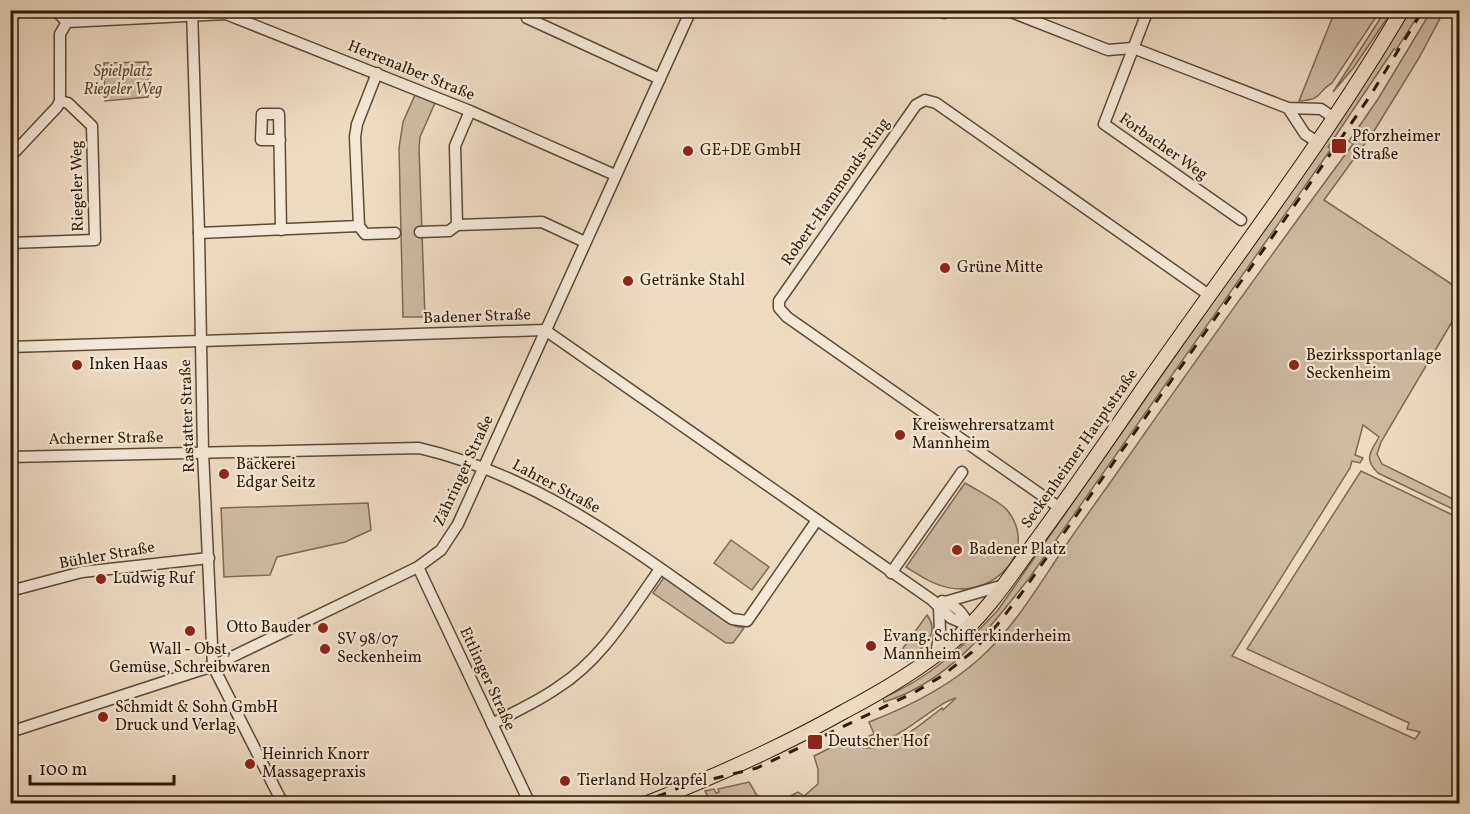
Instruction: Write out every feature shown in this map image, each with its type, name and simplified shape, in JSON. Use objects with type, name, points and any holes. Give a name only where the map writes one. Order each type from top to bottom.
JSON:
[{"type":"main road","name":"Seckenheimer Hauptstraße","points":[[651,803],[721,774],[803,734],[893,684],[936,654],[969,626],[1004,585],[1334,118],[1378,52],[1402,10]]},
{"type":"street","points":[[10,157],[60,101],[60,34],[67,22],[55,10]]},
{"type":"street","points":[[530,10],[526,18],[660,79]]},
{"type":"street","name":"Zähringer Straße","points":[[10,732],[213,666],[418,567],[441,550],[458,524],[691,10]]},
{"type":"street","points":[[936,10],[944,13],[947,10]]},
{"type":"street","points":[[1006,10],[1108,50],[1133,48],[1288,108],[1321,109],[1334,118]]},
{"type":"street","points":[[1133,48],[1148,10]]},
{"type":"street","name":"Herrenalber Straße","points":[[67,22],[226,12],[470,111],[615,175]]},
{"type":"street","name":"Rastatter Straße","points":[[192,14],[203,452],[213,666],[283,804]]},
{"type":"street","name":"Forbacher Weg","points":[[1133,48],[1104,124],[1241,220]]},
{"type":"street","points":[[377,73],[354,137],[358,226],[365,234],[394,233]]},
{"type":"street","name":"Robert-Hammonds-Ring","points":[[1059,508],[787,317],[779,308],[779,301],[811,254],[916,105],[925,100],[936,103],[1209,295]]},
{"type":"street","name":"Riegeler Weg","points":[[10,243],[95,240],[92,126],[68,104],[60,101]]},
{"type":"street","points":[[1288,108],[1305,134],[1317,142]]},
{"type":"street","points":[[457,225],[455,146],[470,111]]},
{"type":"street","points":[[87,121],[99,115]]},
{"type":"street","points":[[280,140],[281,230]]},
{"type":"street","points":[[420,232],[449,231],[457,225],[542,222],[585,242]]},
{"type":"street","points":[[199,233],[358,226]]},
{"type":"street","name":"Badener Straße","points":[[10,347],[545,330],[891,573],[938,603],[963,613],[969,626]]},
{"type":"street","name":"Lahrer Straße","points":[[203,452],[418,448],[456,456],[535,489],[575,512],[732,620],[747,621],[817,520]]},
{"type":"street","name":"Acherner Straße","points":[[10,457],[203,452]]},
{"type":"street","points":[[891,573],[962,472]]},
{"type":"street","name":"Bühler Straße","points":[[10,591],[82,572],[209,558]]},
{"type":"street","name":"Ettlinger Straße","points":[[418,567],[530,804]]},
{"type":"street","points":[[492,724],[559,688],[580,670],[612,636],[660,569]]},
{"type":"street","points":[[936,654],[940,632],[938,603],[1004,585]]},
{"type":"green space","points":[[1335,11],[1380,11],[1332,83],[1316,97],[1299,101]]},
{"type":"green space","points":[[1385,11],[1392,11],[1354,67],[1333,92]]},
{"type":"green space","points":[[1410,11],[1421,11],[1328,147],[1331,149],[1030,577],[983,634],[948,667],[929,681],[884,702],[883,698],[916,681],[945,660],[998,610],[1352,103]]},
{"type":"green space","points":[[1431,11],[1444,11],[1419,58],[1374,131],[1324,200],[1459,289],[1459,310],[1381,442],[1377,454],[1382,464],[1459,502],[1459,512],[1378,473],[1373,468],[1370,455],[1379,437],[1363,425],[1355,455],[1363,458],[1360,463],[1352,461],[1350,468],[1232,656],[1415,739],[1420,732],[1407,729],[1409,723],[1247,649],[1361,471],[1459,518],[1459,803],[789,803],[786,798],[798,792],[804,796],[818,784],[818,769],[814,756],[850,738],[854,738],[860,747],[871,748],[893,742],[942,708],[943,710],[956,698],[945,702],[898,734],[885,740],[873,742],[861,740],[874,734],[869,722],[913,703],[954,679],[979,659],[1014,621],[1201,353],[1353,144],[1349,141],[1378,99]]},
{"type":"green space","name":"Spielplatz Riegeler Weg","points":[[148,62],[148,97],[105,101],[104,63]]},
{"type":"green space","points":[[415,95],[435,103],[420,137],[419,148],[425,317],[403,317],[399,148],[403,122]]},
{"type":"green space","name":"Badener Platz","points":[[965,483],[1007,510],[1015,524],[1018,538],[1011,563],[990,582],[976,587],[953,589],[932,582],[906,567]]},
{"type":"green space","points":[[368,503],[371,530],[345,542],[277,557],[270,575],[224,577],[221,508]]},
{"type":"green space","points":[[731,540],[769,567],[752,590],[714,563]]},
{"type":"green space","points":[[665,576],[735,626],[744,628],[733,643],[726,643],[653,593]]},
{"type":"green space","points":[[927,615],[931,622],[931,635],[928,641],[907,661],[898,655]]},
{"type":"green space","points":[[749,782],[762,800],[760,803],[711,803],[705,791],[714,789],[716,793],[719,792],[718,789]]},
{"type":"railway","points":[[638,804],[684,786],[757,768],[915,692],[942,676],[972,652],[1021,594],[1318,172],[1370,96],[1423,10]]},
{"type":"place","name":"Pforzheimer Straße","points":[[1339,146]]},
{"type":"place","name":"GE+DE GmbH","points":[[688,151]]},
{"type":"place","name":"Grüne Mitte","points":[[945,268]]},
{"type":"place","name":"Getränke Stahl","points":[[628,281]]},
{"type":"place","name":"Inken Haas","points":[[77,365]]},
{"type":"place","name":"Bezirkssportanlage Seckenheim","points":[[1294,365]]},
{"type":"place","name":"Kreiswehrersatzamt Mannheim","points":[[900,435]]},
{"type":"place","name":"Bäckerei Edgar Seitz","points":[[224,474]]},
{"type":"place","name":"Badener Platz","points":[[957,550]]},
{"type":"place","name":"Ludwig Ruf","points":[[101,579]]},
{"type":"place","name":"Otto Bauder","points":[[323,628]]},
{"type":"place","name":"Wall - Obst, Gemüse, Schreibwaren","points":[[190,631]]},
{"type":"place","name":"Evang. Schifferkinderheim Mannheim","points":[[871,646]]},
{"type":"place","name":"SV 98/07 Seckenheim","points":[[325,649]]},
{"type":"place","name":"Schmidt & Sohn GmbH Druck und Verlag","points":[[103,717]]},
{"type":"place","name":"Deutscher Hof","points":[[815,742]]},
{"type":"place","name":"Heinrich Knorr Massagepraxis","points":[[250,764]]},
{"type":"place","name":"Tierland Holzapfel","points":[[565,781]]}]
